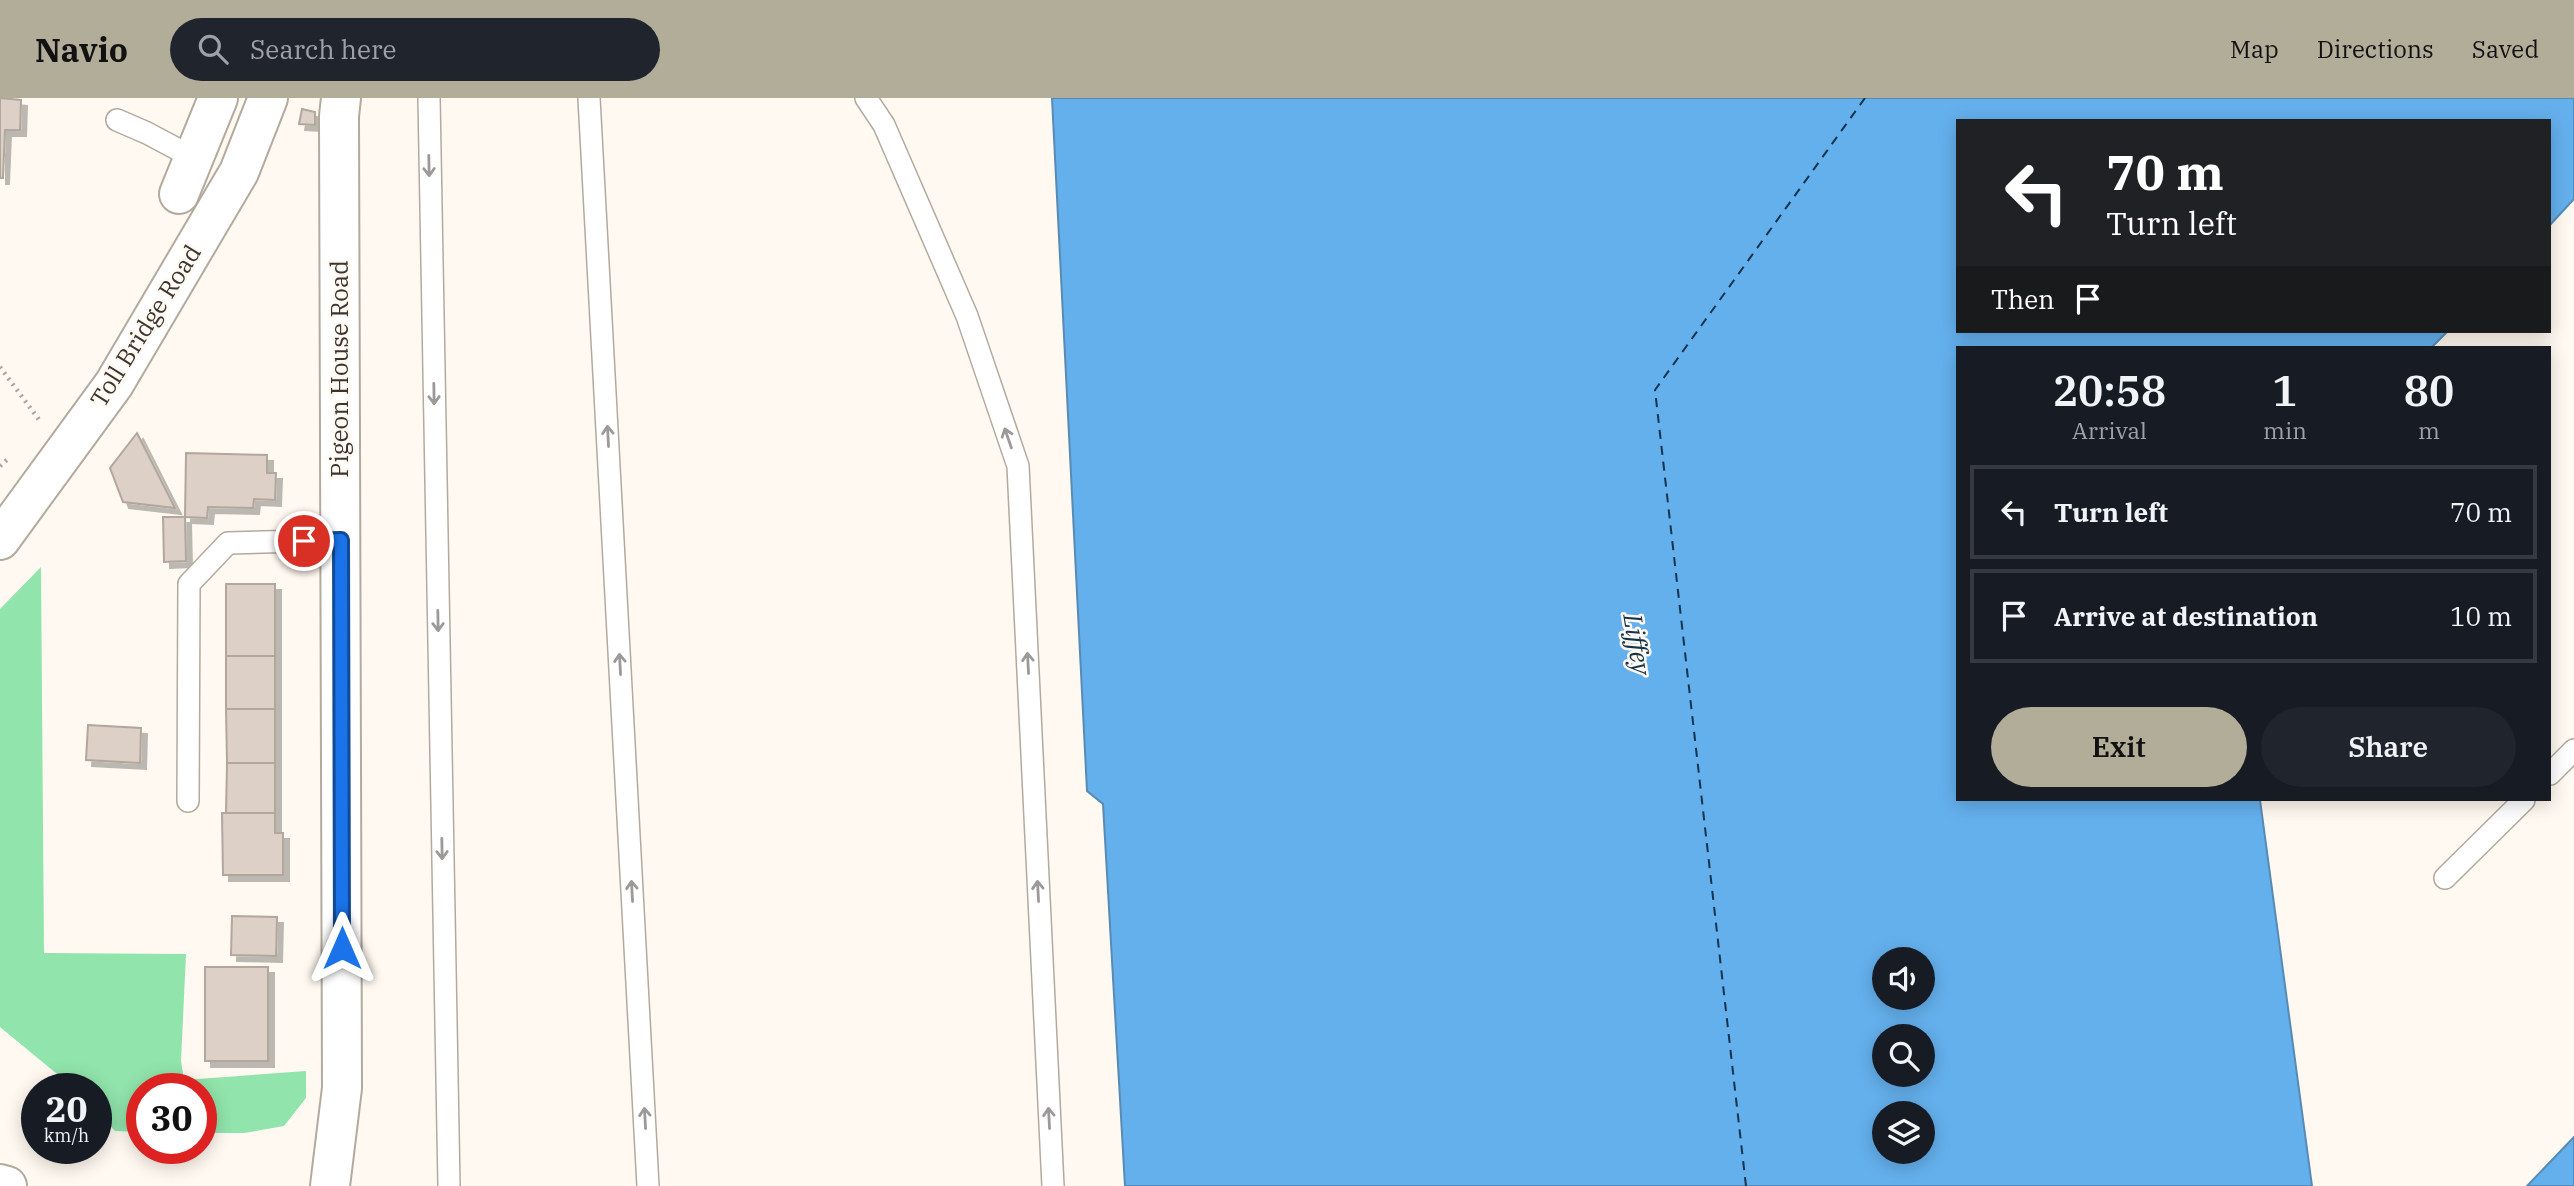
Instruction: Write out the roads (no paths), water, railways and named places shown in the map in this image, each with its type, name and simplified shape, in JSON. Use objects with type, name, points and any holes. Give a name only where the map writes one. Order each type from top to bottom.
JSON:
[{"type":"street","points":[[178,194],[218,98]]},
{"type":"street","name":"Toll Bridge Road","points":[[0,540],[114,384],[239,172],[268,98]]},
{"type":"street","name":"Pigeon House Road","points":[[330,1186],[342,1087],[341,98]]},
{"type":"street","points":[[0,1184],[7,1186]]},
{"type":"lane","points":[[429,98],[449,1186]]},
{"type":"lane","points":[[589,98],[648,1186]]},
{"type":"lane","points":[[866,98],[884,125],[967,316],[1018,466],[1052,1186]]},
{"type":"lane","points":[[117,120],[194,158]]},
{"type":"lane","points":[[188,801],[189,584],[228,543],[341,540]]},
{"type":"lane","points":[[2551,773],[2574,750]]},
{"type":"lane","points":[[2445,878],[2523,801]]},
{"type":"water","name":"Liffey","points":[[1052,98],[2574,98],[2574,199],[2551,224],[2551,119],[1956,119],[1956,333],[2446,333],[2433,346],[1956,346],[1956,801],[2260,801],[2312,1186],[1125,1186],[1103,804],[1087,791]]},
{"type":"water","points":[[2574,1137],[2574,1186],[2527,1186]]}]
